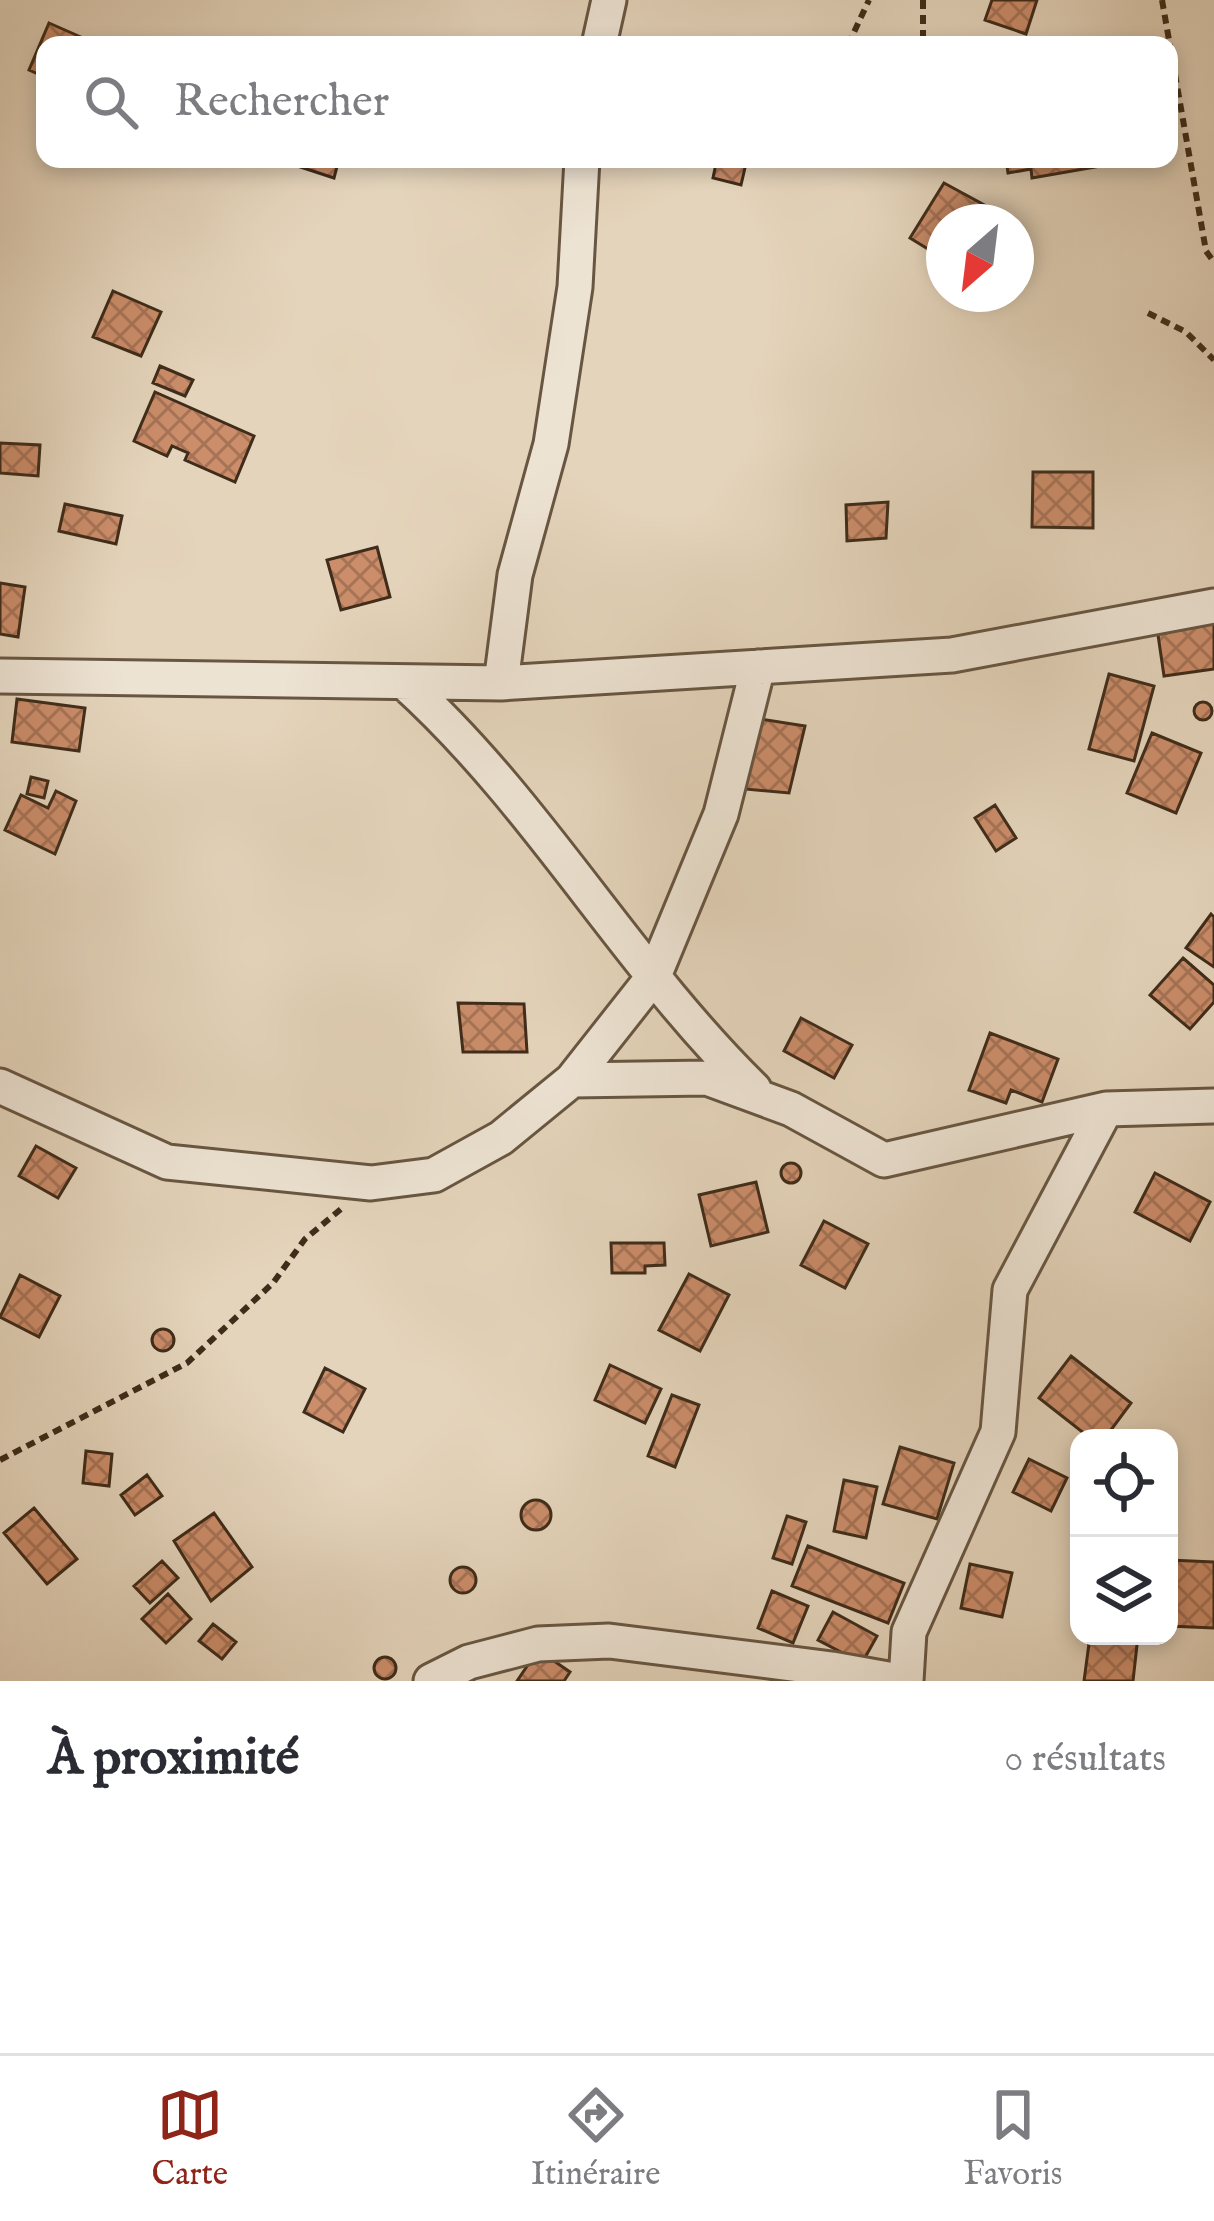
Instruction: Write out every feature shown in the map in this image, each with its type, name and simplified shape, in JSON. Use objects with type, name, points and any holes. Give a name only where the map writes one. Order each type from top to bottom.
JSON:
[{"type":"street","points":[[601,36],[609,0]]},
{"type":"street","points":[[501,683],[515,575],[551,444],[574,287],[581,168]]},
{"type":"street","points":[[0,676],[501,683],[952,656],[1214,606]]},
{"type":"street","points":[[0,1086],[167,1162],[371,1183],[434,1175],[501,1138],[572,1080],[654,976],[721,814],[758,667]]},
{"type":"street","points":[[404,682],[451,724],[572,868],[706,1042],[764,1099]]},
{"type":"street","points":[[572,1080],[707,1078],[791,1108],[884,1160],[1106,1108],[1214,1106]]},
{"type":"street","points":[[431,1681],[469,1662],[538,1644],[609,1641],[902,1681],[909,1632],[998,1432],[1010,1290],[1106,1108]]},
{"type":"path","points":[[852,36],[869,0]]},
{"type":"path","points":[[922,0],[923,36]]},
{"type":"path","points":[[1162,0],[1168,36]]},
{"type":"path","points":[[1178,91],[1206,251],[1214,262]]},
{"type":"path","points":[[1148,313],[1186,332],[1214,360]]},
{"type":"path","points":[[0,1460],[188,1363],[273,1283],[305,1238],[371,1183]]},
{"type":"building","points":[[992,0],[1037,0],[1026,34],[985,20]]},
{"type":"building","points":[[49,23],[79,36],[43,36]]},
{"type":"building","points":[[303,168],[337,168],[334,178]]},
{"type":"building","points":[[715,168],[745,168],[741,185],[713,178]]},
{"type":"building","points":[[1007,168],[1089,168],[1032,178],[1031,169],[1008,173]]},
{"type":"building","points":[[944,183],[983,204],[931,204]]},
{"type":"building","points":[[926,212],[926,248],[910,238]]},
{"type":"building","points":[[113,291],[161,312],[141,356],[93,337]]},
{"type":"building","points":[[160,366],[193,380],[185,396],[153,383]]},
{"type":"building","points":[[155,392],[254,436],[235,482],[185,460],[188,453],[172,446],[167,456],[134,441]]},
{"type":"building","points":[[0,443],[40,445],[38,476],[0,473]]},
{"type":"building","points":[[1033,472],[1093,472],[1093,528],[1032,527]]},
{"type":"building","points":[[888,502],[886,538],[847,541],[846,505]]},
{"type":"building","points":[[65,504],[122,516],[116,544],[59,531]]},
{"type":"building","points":[[377,547],[390,597],[341,610],[327,560]]},
{"type":"building","points":[[0,583],[25,587],[18,637],[0,634]]},
{"type":"building","points":[[1214,619],[1214,669],[1164,676],[1157,628]]},
{"type":"building","points":[[1109,674],[1154,686],[1134,761],[1089,749]]},
{"type":"building","points":[[17,699],[85,708],[79,751],[12,742]]},
{"type":"building","points":[[1203,702],[1212,711],[1203,720],[1194,711]]},
{"type":"building","points":[[760,719],[805,726],[789,793],[745,789]]},
{"type":"building","points":[[1152,733],[1201,753],[1176,813],[1127,793]]},
{"type":"building","points":[[31,777],[48,781],[44,798],[27,794]]},
{"type":"building","points":[[56,791],[76,801],[55,854],[5,830],[21,795],[48,808]]},
{"type":"building","points":[[995,805],[1016,838],[996,851],[975,818]]},
{"type":"building","points":[[1211,914],[1214,917],[1214,967],[1186,948]]},
{"type":"building","points":[[1183,958],[1214,985],[1214,1002],[1190,1029],[1150,995]]},
{"type":"building","points":[[458,1003],[524,1004],[527,1052],[463,1052]]},
{"type":"building","points":[[801,1018],[852,1045],[834,1078],[784,1051]]},
{"type":"building","points":[[990,1033],[1058,1059],[1042,1102],[1011,1090],[1006,1103],[969,1090]]},
{"type":"building","points":[[36,1146],[76,1168],[58,1198],[19,1176]]},
{"type":"building","points":[[791,1163],[801,1173],[791,1183],[781,1173]]},
{"type":"building","points":[[1155,1173],[1210,1202],[1190,1241],[1135,1212]]},
{"type":"building","points":[[756,1182],[768,1232],[711,1246],[699,1195]]},
{"type":"building","points":[[824,1221],[868,1244],[845,1288],[801,1265]]},
{"type":"building","points":[[611,1243],[664,1243],[665,1265],[645,1266],[645,1273],[612,1273]]},
{"type":"building","points":[[689,1274],[729,1295],[700,1351],[659,1330]]},
{"type":"building","points":[[20,1275],[60,1296],[39,1337],[0,1317]]},
{"type":"building","points":[[163,1329],[174,1340],[163,1351],[152,1340]]},
{"type":"building","points":[[1071,1356],[1131,1403],[1112,1429],[1079,1429],[1039,1398]]},
{"type":"building","points":[[610,1365],[661,1389],[645,1423],[595,1400]]},
{"type":"building","points":[[325,1368],[365,1389],[343,1432],[304,1412]]},
{"type":"building","points":[[672,1395],[699,1405],[675,1467],[648,1456]]},
{"type":"building","points":[[900,1447],[954,1463],[937,1519],[883,1504]]},
{"type":"building","points":[[86,1451],[112,1454],[109,1486],[83,1483]]},
{"type":"building","points":[[1029,1459],[1067,1478],[1051,1511],[1013,1492]]},
{"type":"building","points":[[147,1475],[162,1496],[135,1515],[121,1495]]},
{"type":"building","points":[[844,1480],[877,1487],[866,1538],[834,1531]]},
{"type":"building","points":[[536,1500],[547,1504],[551,1515],[547,1526],[536,1530],[525,1526],[521,1515],[525,1504]]},
{"type":"building","points":[[34,1508],[77,1559],[47,1584],[4,1533]]},
{"type":"building","points":[[214,1513],[252,1567],[211,1601],[174,1541]]},
{"type":"building","points":[[787,1516],[806,1522],[792,1564],[773,1558]]},
{"type":"building","points":[[808,1546],[904,1583],[888,1623],[792,1586]]},
{"type":"building","points":[[1178,1560],[1214,1562],[1214,1628],[1178,1626]]},
{"type":"building","points":[[162,1561],[178,1578],[150,1603],[134,1586]]},
{"type":"building","points":[[970,1564],[1012,1573],[1002,1617],[961,1608]]},
{"type":"building","points":[[463,1567],[476,1580],[463,1593],[450,1580]]},
{"type":"building","points":[[772,1591],[808,1606],[793,1643],[758,1628]]},
{"type":"building","points":[[168,1594],[191,1619],[166,1643],[142,1619]]},
{"type":"building","points":[[833,1612],[877,1636],[862,1663],[818,1640]]},
{"type":"building","points":[[213,1624],[236,1642],[222,1659],[199,1641]]},
{"type":"building","points":[[1089,1645],[1137,1645],[1133,1681],[1084,1681]]},
{"type":"building","points":[[538,1650],[570,1672],[564,1681],[517,1681]]},
{"type":"building","points":[[385,1657],[396,1668],[385,1679],[374,1668]]}]
